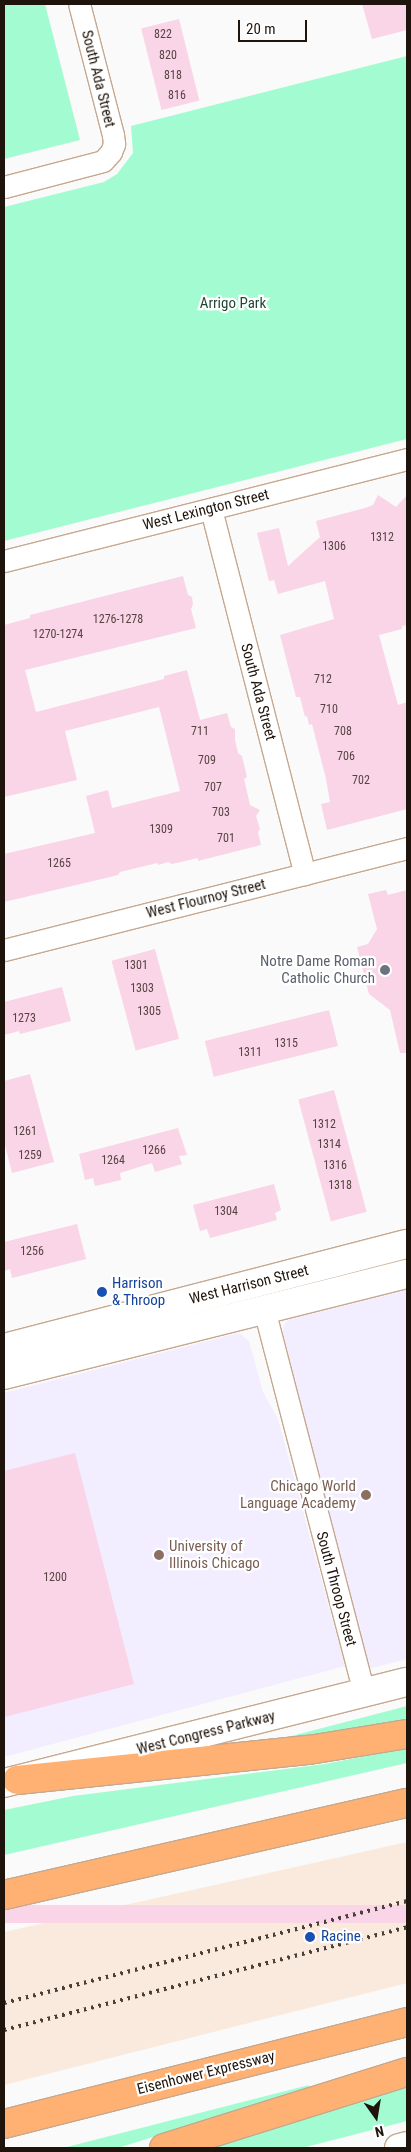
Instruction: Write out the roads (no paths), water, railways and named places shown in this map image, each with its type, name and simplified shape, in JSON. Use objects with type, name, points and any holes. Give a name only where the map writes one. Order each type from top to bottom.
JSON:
[{"type":"highway","points":[[10,1781],[301,1751],[407,1734]]},
{"type":"highway","points":[[4,1895],[407,1803]]},
{"type":"highway","name":"Eisenhower Expressway","points":[[4,2124],[407,2022]]},
{"type":"highway","points":[[164,2148],[407,2072]]},
{"type":"main road","name":"West Harrison Street","points":[[4,1348],[407,1244]]},
{"type":"main road","name":"West Harrison Street","points":[[4,1375],[407,1274]]},
{"type":"main road","name":"West Congress Parkway","points":[[10,1781],[407,1682]]},
{"type":"main road","points":[[399,2148],[407,2146]]},
{"type":"street","name":"South Ada Street","points":[[4,187],[103,161],[110,155],[114,144],[113,135],[79,4]]},
{"type":"street","name":"West Lexington Street","points":[[4,561],[407,459]]},
{"type":"street","name":"South Ada Street","points":[[211,509],[305,874]]},
{"type":"street","name":"West Flournoy Street","points":[[4,950],[407,848]]},
{"type":"street","name":"South Throop Street","points":[[264,1309],[364,1694]]},
{"type":"railway","points":[[4,2003],[407,1901]]},
{"type":"railway","points":[[4,2030],[407,1927]]},
{"type":"place","name":"Notre Dame Roman Catholic Church","points":[[385,970]]},
{"type":"place","name":"Harrison & Throop","points":[[102,1292]]},
{"type":"place","name":"Chicago World Language Academy","points":[[366,1495]]},
{"type":"place","name":"University of Illinois Chicago","points":[[159,1555]]},
{"type":"place","name":"Racine","points":[[310,1937]]},
{"type":"park label","name":"Arrigo Park","points":[[233,304]]}]
